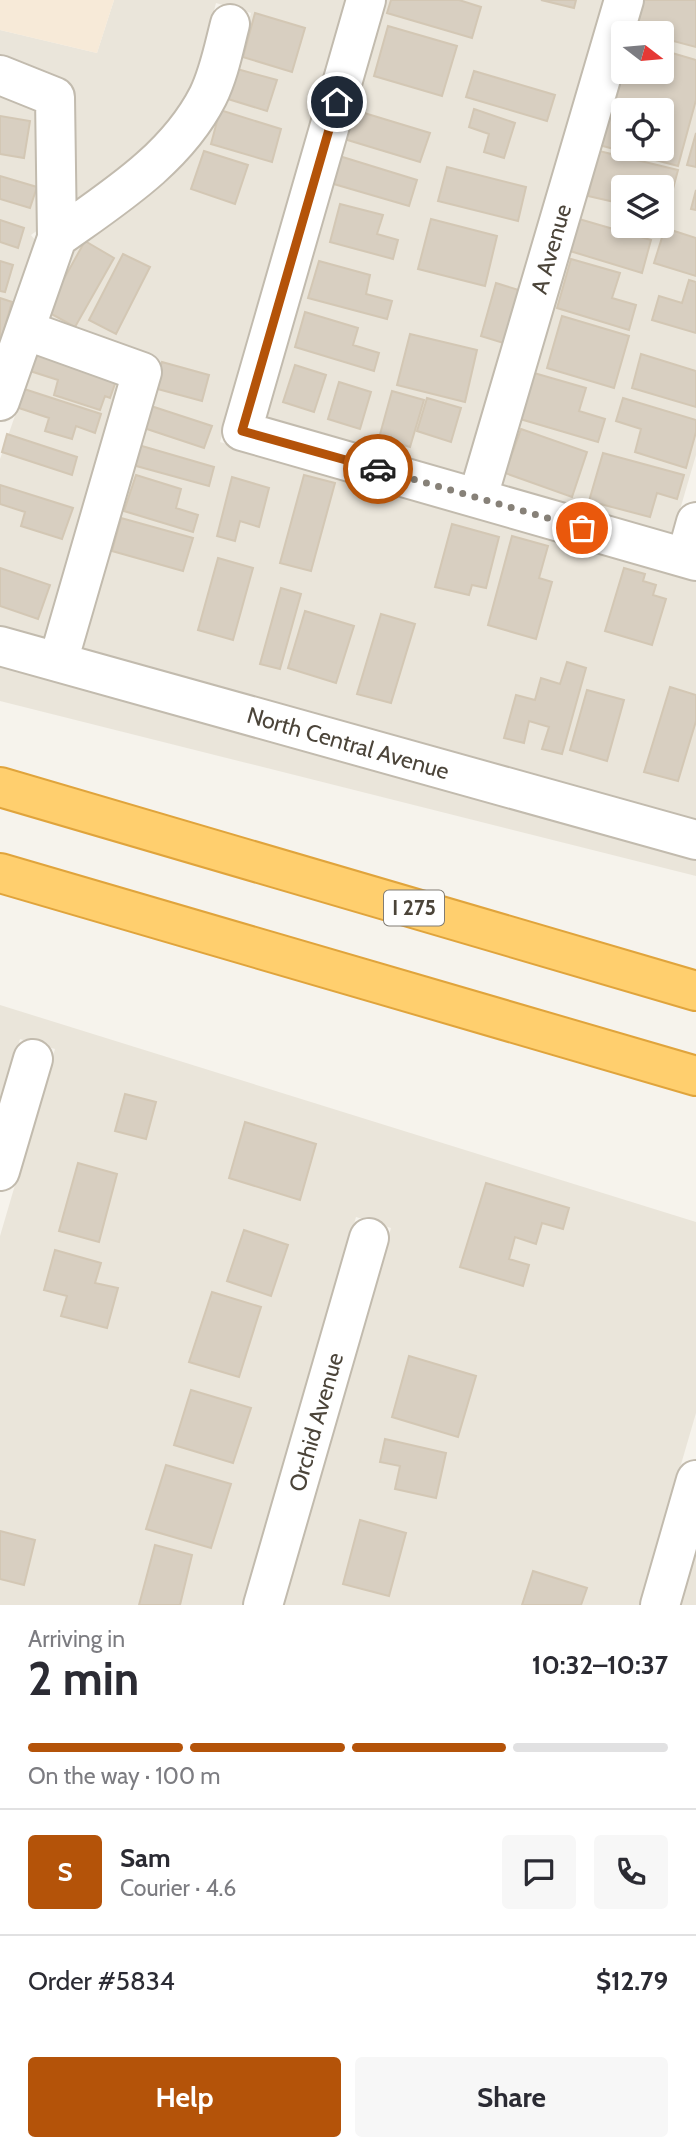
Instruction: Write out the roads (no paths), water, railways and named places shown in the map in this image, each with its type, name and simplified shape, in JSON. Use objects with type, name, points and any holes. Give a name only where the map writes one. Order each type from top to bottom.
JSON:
[{"type":"highway","name":"I 275","points":[[0,787],[696,991]]},
{"type":"highway","points":[[0,873],[696,1076]]},
{"type":"street","points":[[366,0],[242,431],[691,560],[696,522]]},
{"type":"street","name":"A Avenue","points":[[478,497],[624,0]]},
{"type":"street","points":[[57,238],[125,189],[176,144],[209,95],[230,23]]},
{"type":"street","points":[[0,75],[55,97],[57,238],[0,401]]},
{"type":"street","points":[[25,330],[142,372],[58,662]]},
{"type":"street","name":"North Central Avenue","points":[[0,646],[696,840]]},
{"type":"street","points":[[0,1171],[33,1059]]},
{"type":"street","name":"Orchid Avenue","points":[[263,1605],[369,1238]]},
{"type":"street","points":[[660,1605],[696,1480]]}]
